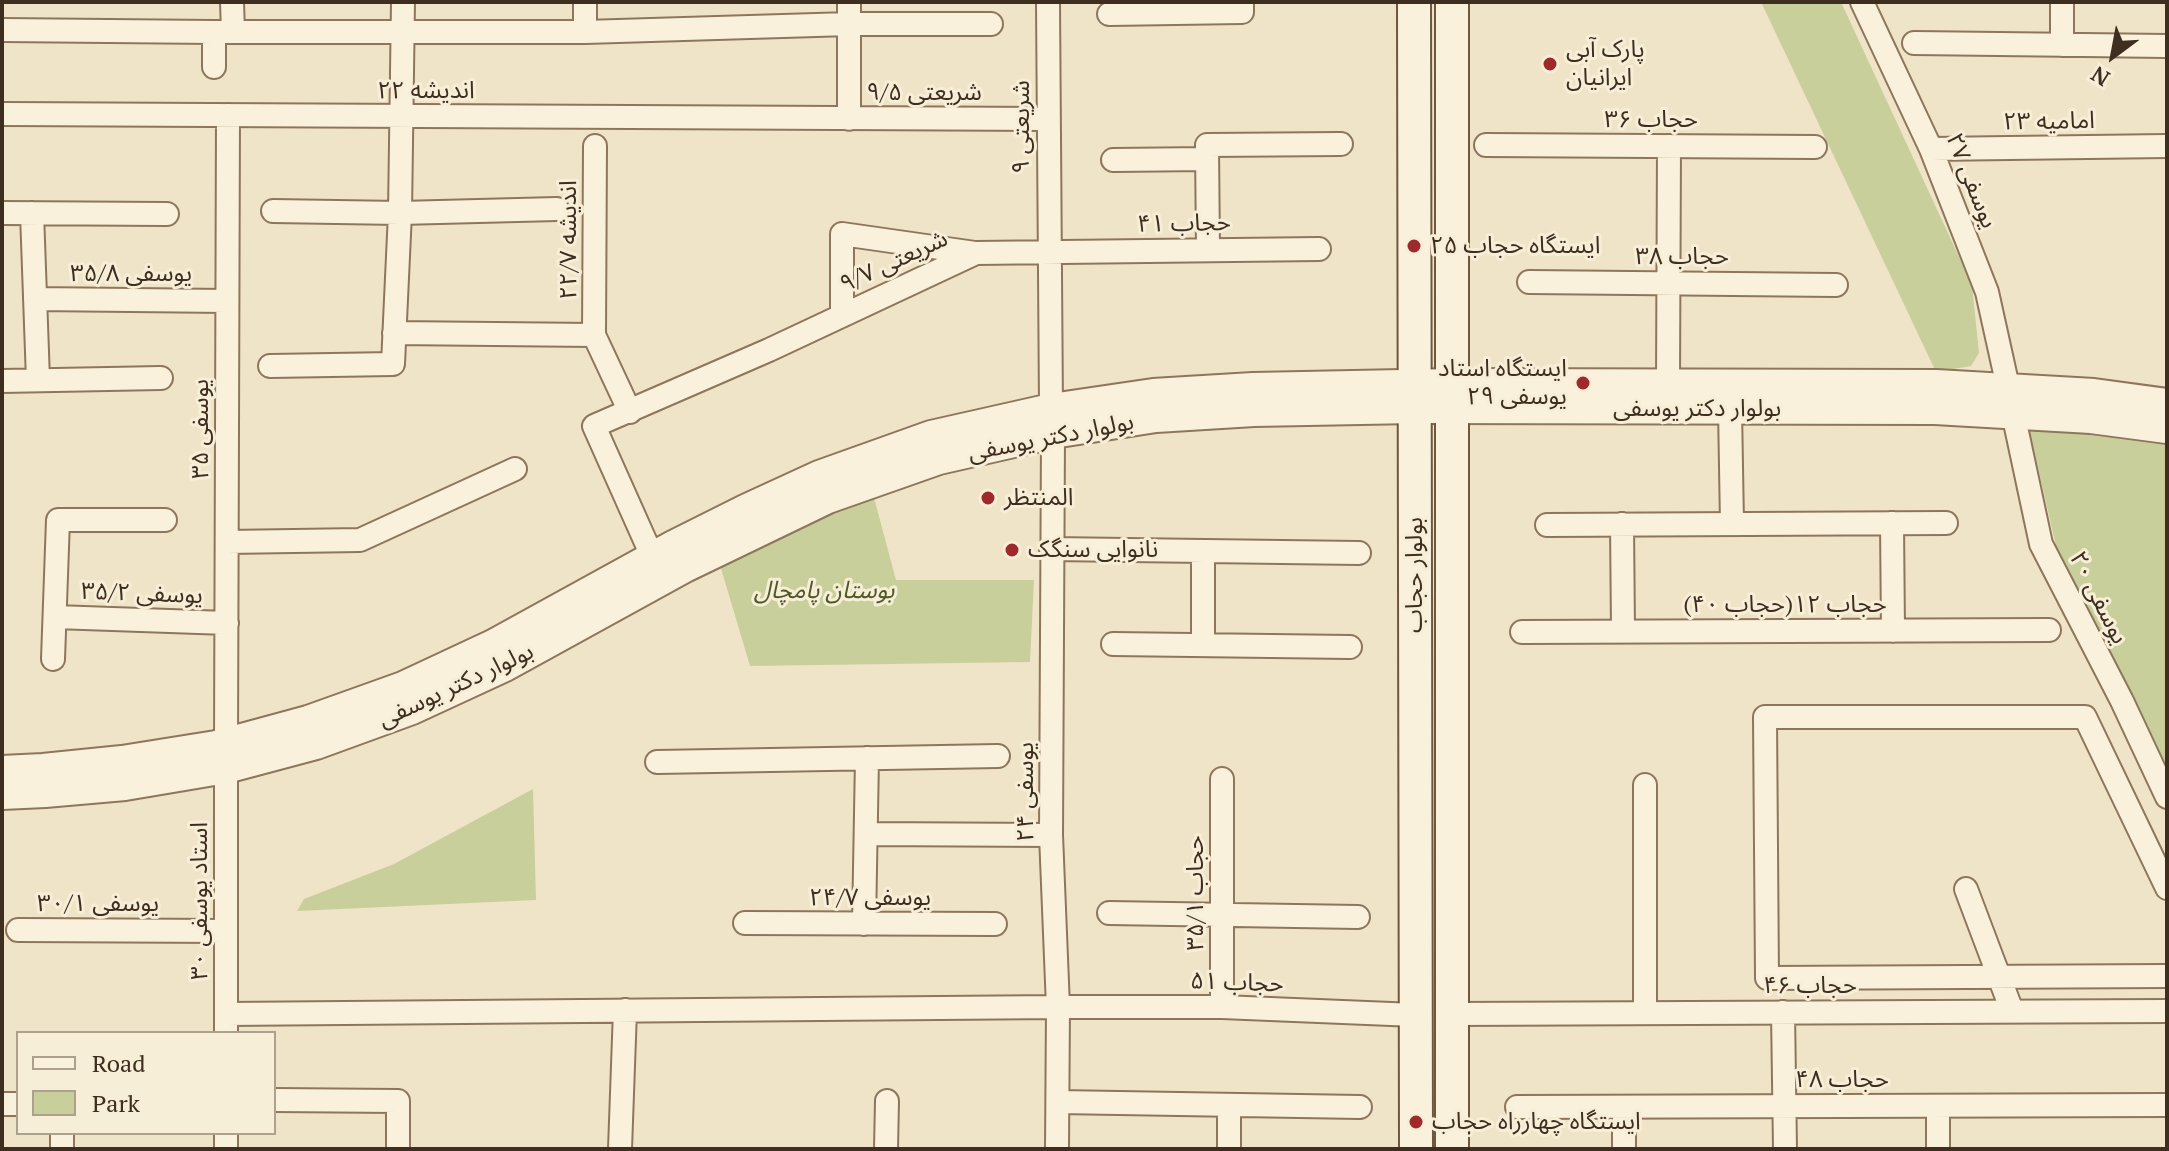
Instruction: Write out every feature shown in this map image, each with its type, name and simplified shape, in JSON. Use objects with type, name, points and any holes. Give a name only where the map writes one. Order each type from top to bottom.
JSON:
[{"type":"main road","name":"بولوار حجاب","points":[[1414,2],[1416,1149]]},
{"type":"main road","name":"بولوار حجاب","points":[[1452,2],[1452,1149]]},
{"type":"street","points":[[214,67],[232,2]]},
{"type":"street","points":[[270,366],[393,364],[400,213],[403,2]]},
{"type":"street","points":[[585,2],[585,32]]},
{"type":"street","name":"شریعتی ۹","points":[[1048,2],[1052,421]]},
{"type":"street","points":[[1109,14],[1242,12],[1242,2]]},
{"type":"street","name":"یوسفی ۲۷","points":[[1862,2],[1931,149],[1987,292],[2011,400]]},
{"type":"street","points":[[2062,2],[2062,45]]},
{"type":"street","points":[[2,30],[585,32],[849,13],[991,24]]},
{"type":"street","points":[[849,13],[849,119]]},
{"type":"street","points":[[1914,43],[2167,46]]},
{"type":"street","name":"اندیشه ۲۲","points":[[2,114],[849,119]]},
{"type":"street","name":"یوسفی ۳۵","points":[[226,756],[228,115]]},
{"type":"street","name":"شریعتی ۹/۵","points":[[849,119],[1048,119]]},
{"type":"street","points":[[1113,160],[1341,144]]},
{"type":"street","name":"حجاب ۳۶","points":[[1486,145],[1815,147]]},
{"type":"street","name":"اندیشه ۲۲/۷","points":[[594,335],[595,146]]},
{"type":"street","points":[[1668,383],[1669,146]]},
{"type":"street","name":"امامیه ۲۳","points":[[1931,149],[2167,146]]},
{"type":"street","points":[[1207,152],[1208,250]]},
{"type":"street","points":[[273,211],[400,213],[557,209]]},
{"type":"street","points":[[2,213],[167,214]]},
{"type":"street","points":[[32,213],[38,380]]},
{"type":"street","points":[[842,315],[842,234],[976,253]]},
{"type":"street","name":"حجاب ۴۱","points":[[1049,252],[1319,249]]},
{"type":"street","name":"شریعتی ۹/۷","points":[[652,556],[594,426],[769,350],[976,253],[1049,252]]},
{"type":"street","name":"حجاب ۳۸","points":[[1529,282],[1836,285]]},
{"type":"street","name":"یوسفی ۳۵/۸","points":[[35,299],[227,301]]},
{"type":"street","points":[[394,333],[594,335],[630,412]]},
{"type":"street","points":[[2,381],[161,378]]},
{"type":"street","name":"بولوار دکتر یوسفی","points":[[1452,396],[1668,383],[1936,384],[2091,419],[2167,429]]},
{"type":"street","name":"بولوار دکتر یوسفی","points":[[2,770],[122,760],[226,756],[316,745],[412,710],[505,667],[685,568],[828,499],[1052,421],[1153,393],[1253,387],[1730,409],[1935,410],[2094,393],[2167,403]]},
{"type":"street","name":"یوسفی ۲۰","points":[[2011,400],[2041,544],[2122,701],[2167,797]]},
{"type":"street","points":[[1730,409],[1732,524]]},
{"type":"street","name":"بولوار دکتر یوسفی","points":[[2,795],[125,786],[226,756],[308,720],[403,686],[493,644],[652,556],[819,475],[931,435],[1052,421]]},
{"type":"street","name":"یوسفی ۲۴","points":[[1052,421],[1051,835],[1058,1007],[1057,1149]]},
{"type":"street","points":[[227,542],[360,540],[515,469]]},
{"type":"street","points":[[53,659],[58,520],[165,520]]},
{"type":"street","points":[[1892,523],[1893,631]]},
{"type":"street","points":[[1547,525],[1946,523]]},
{"type":"street","points":[[1622,524],[1623,631]]},
{"type":"street","points":[[1051,549],[1359,553]]},
{"type":"street","points":[[1203,551],[1203,645]]},
{"type":"street","name":"یوسفی ۳۵/۲","points":[[55,617],[227,623]]},
{"type":"street","name":"حجاب ۱۲(حجاب ۴۰)","points":[[1522,632],[2049,630]]},
{"type":"street","points":[[1113,644],[1350,647]]},
{"type":"street","points":[[2167,888],[2085,717],[1765,717],[1767,978],[2167,976]]},
{"type":"street","name":"استاد یوسفی ۳۰","points":[[226,756],[226,1023]]},
{"type":"street","points":[[657,762],[998,756]]},
{"type":"street","points":[[864,924],[867,758]]},
{"type":"street","name":"حجاب ۳۵/۱","points":[[1222,779],[1222,1007]]},
{"type":"street","points":[[1645,785],[1645,1012]]},
{"type":"street","points":[[866,834],[1051,835]]},
{"type":"street","points":[[1966,889],[2012,1011]]},
{"type":"street","points":[[1109,913],[1358,917]]},
{"type":"street","name":"یوسفی ۲۴/۷","points":[[745,923],[995,924]]},
{"type":"street","name":"یوسفی ۳۰/۱","points":[[18,930],[226,931]]},
{"type":"street","name":"حجاب ۵۱","points":[[226,1023],[625,1010],[1058,1007],[1222,1007],[1415,1015]]},
{"type":"street","points":[[620,1149],[625,1010]]},
{"type":"street","name":"حجاب ۴۶","points":[[1452,1014],[2167,1011]]},
{"type":"street","points":[[1783,1012],[1785,1149]]},
{"type":"street","points":[[276,1100],[398,1101],[398,1149]]},
{"type":"street","points":[[886,1149],[887,1101]]},
{"type":"street","points":[[1058,1102],[1360,1107]]},
{"type":"street","points":[[1229,1105],[1229,1149]]},
{"type":"street","name":"حجاب ۴۸","points":[[1517,1107],[2167,1105]]},
{"type":"street","points":[[1938,1106],[1938,1149]]},
{"type":"street","points":[[1624,1107],[1624,1149]]},
{"type":"green space","points":[[1761,2],[1841,2],[1972,285],[1979,353],[1971,366],[1936,372]]},
{"type":"green space","points":[[2029,428],[2167,442],[2167,773],[2056,546]]},
{"type":"green space","name":"بوستان پامچال","points":[[873,494],[896,580],[1034,580],[1030,662],[750,666],[720,565],[800,522]]},
{"type":"green space","points":[[533,789],[536,900],[297,911],[304,899],[394,864]]},
{"type":"place","name":"پارک آبی ایرانیان","points":[[1550,64]]},
{"type":"place","name":"ایستگاه حجاب ۲۵","points":[[1414,246]]},
{"type":"place","name":"ایستگاه استاد یوسفی ۲۹","points":[[1583,383]]},
{"type":"place","name":"المنتظر","points":[[988,498]]},
{"type":"place","name":"نانوایی سنگک","points":[[1012,550]]},
{"type":"place","name":"ایستگاه چهارراه حجاب","points":[[1416,1122]]}]
